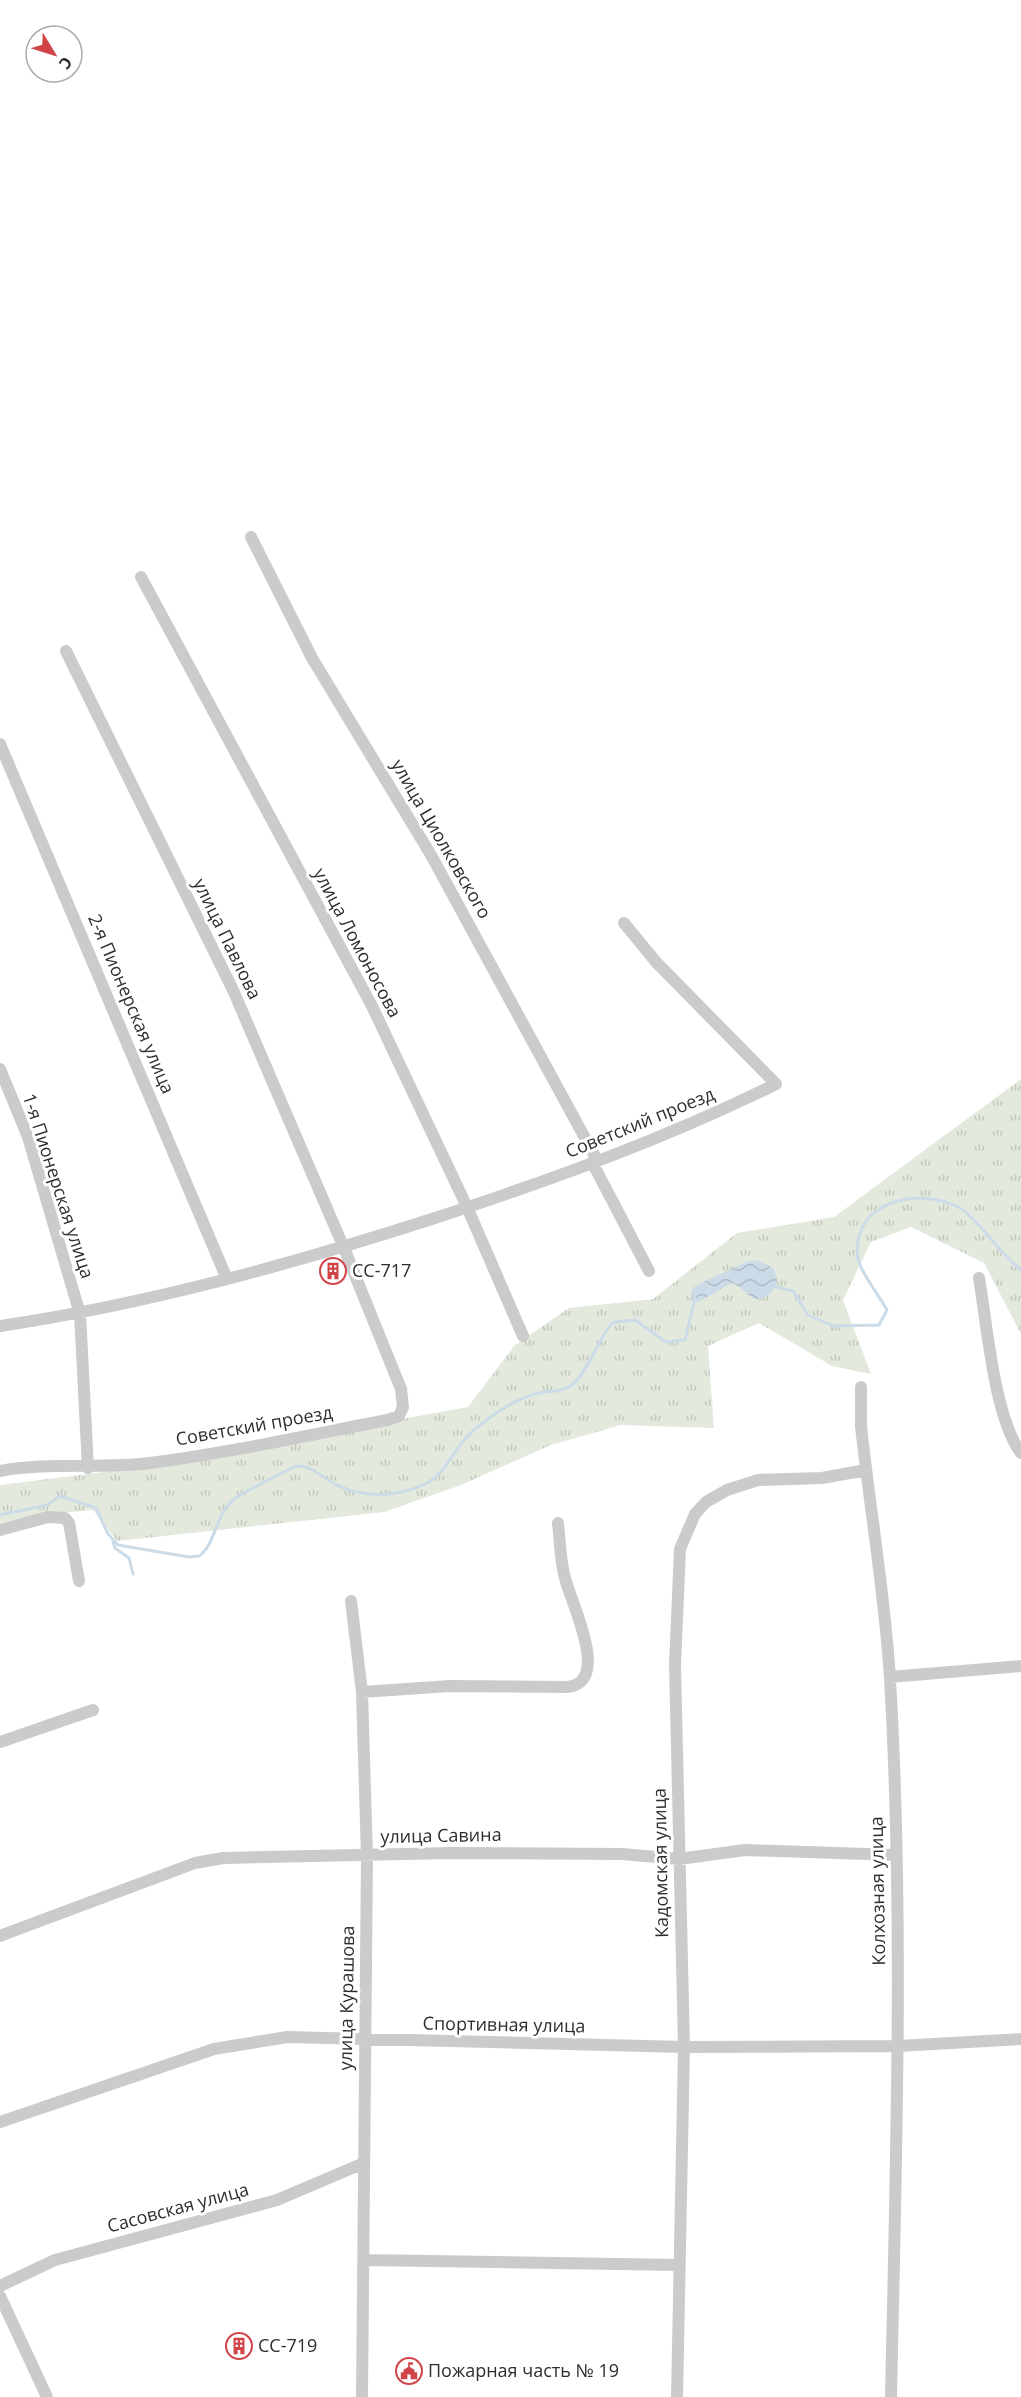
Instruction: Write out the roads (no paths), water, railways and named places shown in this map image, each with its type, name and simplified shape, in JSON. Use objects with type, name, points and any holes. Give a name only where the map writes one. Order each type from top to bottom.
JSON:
[{"type":"street","name":"улица Циолковского","points":[[251,537],[312,658],[431,855],[595,1161],[649,1271]]},
{"type":"street","name":"улица Ломоносова","points":[[141,577],[372,1006],[467,1207],[523,1336]]},
{"type":"street","name":"улица Павлова","points":[[66,651],[233,990],[344,1248]]},
{"type":"street","name":"2-я Пионерская улица","points":[[0,744],[226,1279]]},
{"type":"street","name":"Советский проезд","points":[[0,1326],[80,1314],[344,1248],[547,1181],[776,1084],[656,962],[624,923]]},
{"type":"street","name":"1-я Пионерская улица","points":[[0,1069],[28,1137],[80,1314]]},
{"type":"street","name":"Советский проезд","points":[[88,1468],[183,1458],[399,1416],[403,1407],[401,1389],[344,1248]]},
{"type":"street","points":[[980,1278],[1000,1397],[1010,1432],[1021,1453]]},
{"type":"street","points":[[0,1471],[41,1467],[88,1468],[80,1314]]},
{"type":"street","name":"Колхозная улица","points":[[861,1387],[866,1470],[890,1677],[896,1855],[898,2046],[891,2397]]},
{"type":"street","name":"Кадомская улица","points":[[677,2397],[684,2047],[675,1665],[680,1549],[687,1528],[706,1502],[738,1486],[758,1480],[822,1478],[866,1470]]},
{"type":"street","points":[[0,1530],[48,1516],[65,1518],[69,1523],[79,1581]]},
{"type":"street","points":[[362,1692],[450,1686],[567,1687],[583,1680],[589,1663],[579,1619],[565,1580],[558,1523]]},
{"type":"street","name":"улица Курашова","points":[[351,1601],[362,1692],[367,1856],[362,2397]]},
{"type":"street","points":[[890,1677],[1021,1666]]},
{"type":"street","points":[[0,1742],[93,1710]]},
{"type":"street","name":"улица Савина","points":[[0,1936],[195,1863],[253,1856],[622,1854],[679,1859],[745,1850],[896,1855]]},
{"type":"street","name":"Спортивная улица","points":[[0,2122],[225,2047],[287,2037],[684,2047],[898,2046],[1021,2039]]},
{"type":"street","name":"Сасовская улица","points":[[0,2286],[55,2259],[277,2200],[364,2163]]},
{"type":"street","points":[[365,2260],[679,2265]]},
{"type":"street","points":[[0,2296],[47,2397]]},
{"type":"water","points":[[757,1260],[773,1268],[777,1279],[771,1293],[762,1299],[753,1298],[732,1283],[700,1301],[696,1302],[691,1297],[692,1289],[697,1285],[746,1262]]},
{"type":"waterway","points":[[772,1286],[793,1291],[808,1315],[833,1326],[879,1325],[887,1310],[859,1263],[858,1239],[865,1223],[876,1211],[891,1203],[908,1199],[944,1201],[960,1208],[1021,1270]]},
{"type":"waterway","points":[[0,1515],[47,1505],[60,1496],[96,1508],[108,1534],[118,1545],[189,1557],[199,1556],[210,1543],[219,1519],[229,1504],[248,1490],[298,1466],[311,1469],[342,1487],[365,1493],[389,1494],[423,1485],[438,1475],[466,1438],[495,1414],[530,1395],[559,1390],[573,1384],[613,1323],[635,1320],[666,1342],[685,1340],[695,1298]]},
{"type":"waterway","points":[[113,1542],[115,1548],[129,1558],[133,1574]]},
{"type":"place","name":"СС-717","points":[[333,1271]]},
{"type":"place","name":"СС-719","points":[[239,2346]]},
{"type":"place","name":"Пожарная часть № 19","points":[[409,2371]]}]
